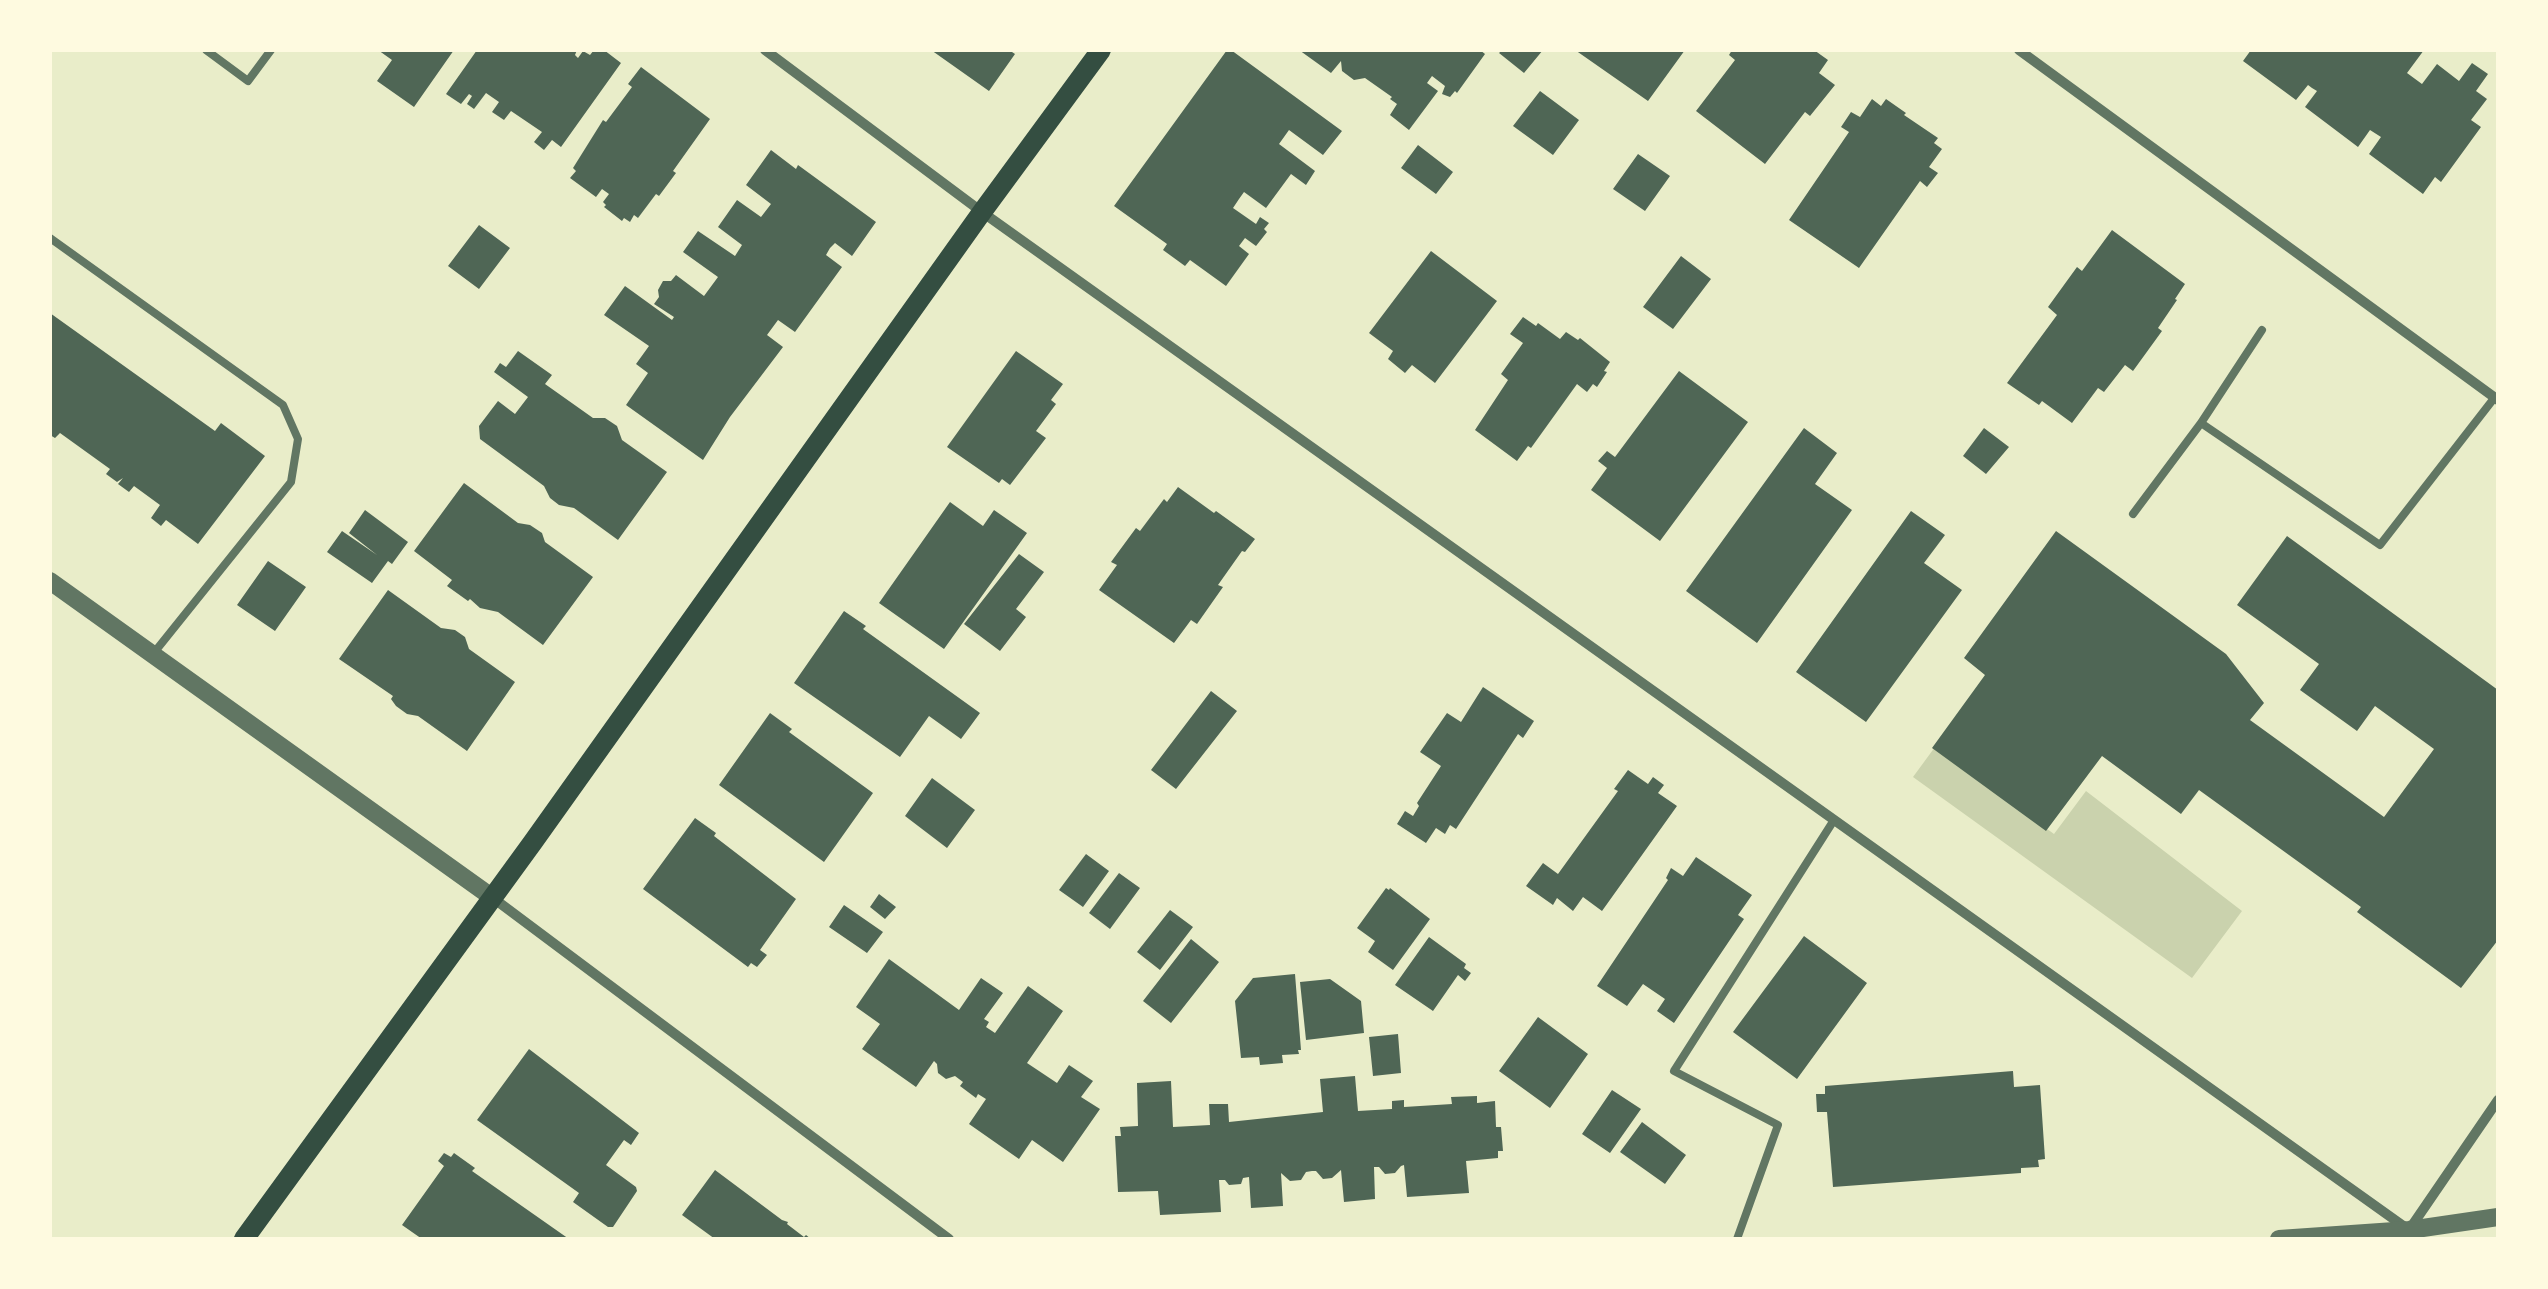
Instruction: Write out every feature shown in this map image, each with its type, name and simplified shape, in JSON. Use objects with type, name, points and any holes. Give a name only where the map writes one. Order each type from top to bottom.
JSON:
[{"type":"main road","points":[[244,1239],[1101,50]]},
{"type":"street","points":[[765,50],[982,212],[2409,1230]]},
{"type":"street","points":[[2018,50],[2496,398]]},
{"type":"street","points":[[50,580],[493,898],[949,1239]]},
{"type":"street","points":[[2409,1230],[2498,1100]]},
{"type":"street","points":[[2279,1239],[2352,1236],[2498,1217]]},
{"type":"lane","points":[[206,50],[248,80],[270,50]]},
{"type":"lane","points":[[50,238],[283,405],[298,439],[290,482],[153,654]]},
{"type":"lane","points":[[2133,514],[2262,330]]},
{"type":"lane","points":[[2201,422],[2380,545],[2496,398]]},
{"type":"lane","points":[[1737,1239],[1778,1125],[1674,1071],[1834,820]]},
{"type":"green space","points":[[1935,747],[2054,834],[2086,791],[2242,911],[2192,978],[1913,777]]},
{"type":"building","points":[[378,50],[454,50],[414,107],[377,81],[392,60]]},
{"type":"building","points":[[477,50],[577,50],[578,58],[583,51],[590,55],[594,50],[604,50],[621,63],[561,147],[552,140],[544,150],[534,142],[542,132],[511,111],[504,120],[492,112],[499,102],[486,93],[474,109],[467,104],[472,96],[469,94],[461,104],[446,94]]},
{"type":"building","points":[[931,50],[1009,50],[1015,54],[989,91]]},
{"type":"building","points":[[1227,50],[1342,131],[1323,155],[1289,130],[1279,144],[1315,171],[1306,185],[1291,174],[1266,208],[1244,192],[1233,208],[1256,224],[1260,217],[1269,223],[1256,246],[1245,238],[1239,246],[1249,254],[1226,286],[1190,260],[1185,266],[1163,250],[1167,244],[1114,206]]},
{"type":"building","points":[[1299,50],[1480,50],[1485,54],[1450,97],[1442,94],[1445,86],[1432,76],[1427,83],[1438,91],[1409,130],[1390,115],[1397,104],[1392,97],[1365,78],[1354,80],[1342,71],[1341,61],[1331,73]]},
{"type":"building","points":[[1543,50],[1524,73],[1499,53]]},
{"type":"building","points":[[1575,50],[1685,50],[1648,101]]},
{"type":"building","points":[[1732,50],[1814,50],[1828,60],[1819,73],[1835,85],[1810,116],[1805,112],[1765,164],[1696,111],[1735,60],[1729,55]]},
{"type":"building","points":[[2251,50],[2424,50],[2407,73],[2422,84],[2437,64],[2459,81],[2472,63],[2488,74],[2476,91],[2487,99],[2471,120],[2481,127],[2441,182],[2435,177],[2423,194],[2369,154],[2381,137],[2370,130],[2358,147],[2305,107],[2317,91],[2308,85],[2296,100],[2243,61]]},
{"type":"building","points":[[641,67],[710,119],[659,196],[656,194],[638,218],[634,215],[630,222],[624,218],[622,221],[604,207],[609,194],[602,189],[596,197],[570,178],[603,120],[606,122],[632,87],[628,84]]},
{"type":"building","points":[[1540,91],[1579,120],[1553,155],[1513,126]]},
{"type":"building","points":[[1872,99],[1881,106],[1886,99],[1906,113],[1938,138],[1934,143],[1942,149],[1929,167],[1938,173],[1927,187],[1920,181],[1859,268],[1789,220],[1849,132],[1841,127],[1851,112],[1860,117]]},
{"type":"building","points":[[1418,145],[1453,172],[1436,194],[1401,168]]},
{"type":"building","points":[[771,150],[876,222],[852,256],[835,243],[830,248],[826,255],[842,267],[795,332],[778,320],[767,335],[783,347],[703,460],[626,405],[648,373],[636,364],[649,346],[604,315],[625,286],[672,320],[674,317],[654,304],[663,281],[671,281],[676,275],[704,296],[718,277],[683,252],[698,231],[735,256],[742,245],[718,227],[737,200],[761,217],[771,204],[746,185]]},
{"type":"building","points":[[1638,154],[1670,176],[1645,211],[1613,189]]},
{"type":"building","points":[[479,225],[510,248],[479,289],[448,266]]},
{"type":"building","points":[[2112,230],[2185,284],[2158,328],[2162,331],[2133,371],[2125,365],[2104,392],[2098,388],[2072,423],[2042,401],[2039,405],[2007,383],[2057,315],[2048,307],[2077,267],[2082,271]]},
{"type":"building","points":[[1431,251],[1497,301],[1435,383],[1412,365],[1405,373],[1388,359],[1393,351],[1369,333]]},
{"type":"building","points":[[1681,256],[1711,279],[1673,329],[1643,307]]},
{"type":"building","points":[[50,313],[215,431],[221,423],[265,456],[198,544],[166,520],[161,526],[151,518],[160,505],[134,486],[129,492],[118,484],[123,478],[117,482],[106,474],[110,469],[60,433],[55,438],[50,435]]},
{"type":"building","points":[[1523,317],[1560,339],[1566,332],[1580,338],[1610,362],[1597,387],[1593,384],[1587,392],[1577,384],[1531,448],[1528,446],[1517,461],[1475,430],[1508,380],[1501,374],[1523,343],[1510,334]]},
{"type":"building","points":[[518,351],[552,375],[545,384],[593,418],[605,418],[617,426],[622,440],[667,472],[618,540],[574,508],[559,505],[544,486],[480,439],[479,426],[498,401],[515,414],[528,397],[494,372],[500,363],[506,367]]},
{"type":"building","points":[[1016,351],[1063,384],[1051,400],[1056,404],[1036,431],[1046,438],[1010,485],[1002,479],[999,483],[947,447]]},
{"type":"building","points":[[1679,371],[1748,422],[1660,541],[1591,490],[1607,468],[1598,461],[1607,451],[1615,457]]},
{"type":"building","points":[[1804,428],[1837,453],[1815,484],[1852,510],[1757,643],[1686,591]]},
{"type":"building","points":[[1984,428],[2009,447],[1986,474],[1963,456]]},
{"type":"building","points":[[464,483],[518,523],[542,533],[545,542],[593,577],[543,645],[498,612],[480,608],[447,586],[452,580],[414,551]]},
{"type":"building","points":[[1178,487],[1255,539],[1218,585],[1223,587],[1197,624],[1191,620],[1174,643],[1099,590],[1117,565],[1111,562],[1136,528],[1140,531]]},
{"type":"building","points":[[950,502],[983,526],[994,510],[1027,533],[944,649],[879,603]]},
{"type":"building","points":[[365,510],[408,542],[372,583],[327,552],[342,531],[377,555],[349,533]]},
{"type":"building","points":[[1911,511],[1945,535],[1924,563],[1962,590],[1866,722],[1796,672]]},
{"type":"building","points":[[2056,531],[2226,654],[2264,703],[2250,720],[2384,817],[2434,749],[2375,706],[2357,731],[2300,690],[2319,664],[2237,605],[2287,536],[2498,690],[2498,940],[2461,988],[2357,912],[2361,907],[2199,790],[2181,814],[2102,756],[2046,831],[1932,748],[1985,675],[1964,658]]},
{"type":"building","points":[[1019,554],[1044,572],[1016,609],[1026,617],[1000,651],[964,624]]},
{"type":"building","points":[[268,561],[306,587],[275,631],[237,605]]},
{"type":"building","points":[[388,590],[441,628],[455,630],[465,637],[469,649],[515,682],[467,751],[418,716],[407,714],[396,706],[393,696],[339,659]]},
{"type":"building","points":[[844,611],[980,713],[961,739],[929,716],[900,757],[794,683]]},
{"type":"building","points":[[1483,687],[1534,721],[1523,738],[1518,734],[1456,829],[1450,825],[1445,834],[1436,828],[1426,843],[1397,824],[1405,811],[1413,816],[1441,766],[1420,752],[1447,713],[1461,722]]},
{"type":"building","points":[[1211,691],[1237,711],[1176,789],[1151,770]]},
{"type":"building","points":[[770,713],[792,729],[789,732],[873,793],[824,862],[719,785]]},
{"type":"building","points":[[1628,770],[1648,784],[1653,777],[1664,785],[1658,793],[1677,806],[1602,911],[1583,897],[1573,911],[1557,898],[1553,905],[1526,886],[1543,863],[1558,874],[1618,791],[1614,789]]},
{"type":"building","points":[[932,778],[975,810],[947,848],[905,816]]},
{"type":"building","points":[[695,818],[796,899],[760,950],[767,955],[757,967],[751,963],[748,967],[643,889]]},
{"type":"building","points":[[1086,854],[1109,871],[1083,907],[1059,890]]},
{"type":"building","points":[[1696,857],[1752,895],[1738,915],[1744,919],[1674,1023],[1657,1011],[1665,999],[1643,984],[1627,1006],[1597,986],[1668,880],[1671,868],[1683,876]]},
{"type":"building","points":[[1119,873],[1140,888],[1110,929],[1089,913]]},
{"type":"building","points":[[1386,888],[1430,919],[1393,970],[1368,952],[1375,941],[1357,928]]},
{"type":"building","points":[[879,894],[896,907],[885,919],[870,907]]},
{"type":"building","points":[[844,905],[883,932],[867,953],[829,927]]},
{"type":"building","points":[[1170,910],[1193,927],[1160,970],[1137,952]]},
{"type":"building","points":[[1804,936],[1867,983],[1797,1079],[1733,1032]]},
{"type":"building","points":[[1429,937],[1466,964],[1464,968],[1471,973],[1465,981],[1458,975],[1433,1011],[1395,985]]},
{"type":"building","points":[[1191,939],[1219,962],[1171,1023],[1143,1001]]},
{"type":"building","points":[[889,959],[959,1010],[981,978],[1003,993],[984,1019],[989,1022],[986,1027],[995,1033],[1028,986],[1063,1011],[1027,1063],[1057,1083],[1069,1065],[1093,1081],[1081,1097],[1100,1109],[1063,1162],[1032,1140],[1019,1159],[969,1124],[986,1099],[978,1094],[976,1098],[960,1086],[963,1082],[955,1076],[946,1079],[938,1073],[934,1061],[916,1087],[862,1049],[880,1024],[856,1007]]},
{"type":"building","points":[[1295,974],[1299,1054],[1282,1055],[1283,1063],[1260,1065],[1259,1057],[1241,1058],[1235,1001],[1253,978]]},
{"type":"building","points":[[1330,979],[1361,1001],[1364,1033],[1306,1040],[1300,982]]},
{"type":"building","points":[[1538,1017],[1588,1054],[1550,1108],[1499,1071]]},
{"type":"building","points":[[1398,1034],[1401,1073],[1373,1076],[1369,1037]]},
{"type":"building","points":[[529,1049],[639,1133],[631,1145],[624,1140],[606,1165],[637,1191],[613,1227],[573,1202],[579,1193],[477,1120]]},
{"type":"building","points":[[2013,1071],[2014,1087],[2040,1085],[2045,1159],[2038,1160],[2039,1167],[2021,1168],[2021,1173],[1833,1187],[1827,1112],[1817,1112],[1816,1094],[1825,1094],[1825,1086]]},
{"type":"building","points":[[1355,1076],[1358,1111],[1392,1109],[1392,1101],[1404,1100],[1404,1107],[1452,1104],[1451,1097],[1477,1096],[1477,1103],[1495,1101],[1496,1127],[1501,1127],[1503,1151],[1498,1151],[1498,1158],[1466,1161],[1469,1193],[1407,1197],[1404,1165],[1395,1173],[1385,1174],[1374,1167],[1375,1199],[1344,1202],[1341,1170],[1332,1178],[1323,1179],[1312,1171],[1306,1172],[1301,1180],[1290,1181],[1281,1173],[1283,1206],[1251,1208],[1249,1177],[1243,1178],[1241,1184],[1229,1185],[1219,1180],[1221,1212],[1160,1215],[1158,1191],[1118,1192],[1115,1136],[1121,1136],[1120,1127],[1138,1126],[1137,1083],[1171,1081],[1173,1127],[1210,1125],[1209,1104],[1228,1104],[1229,1122],[1323,1112],[1320,1079]]},
{"type":"building","points":[[1612,1090],[1641,1109],[1610,1153],[1582,1134]]},
{"type":"building","points":[[1642,1122],[1686,1155],[1665,1184],[1620,1152]]},
{"type":"building","points":[[444,1153],[451,1157],[454,1153],[475,1168],[472,1171],[569,1239],[422,1239],[402,1225],[444,1166],[438,1161]]},
{"type":"building","points":[[715,1170],[811,1239],[715,1239],[682,1215]]}]
